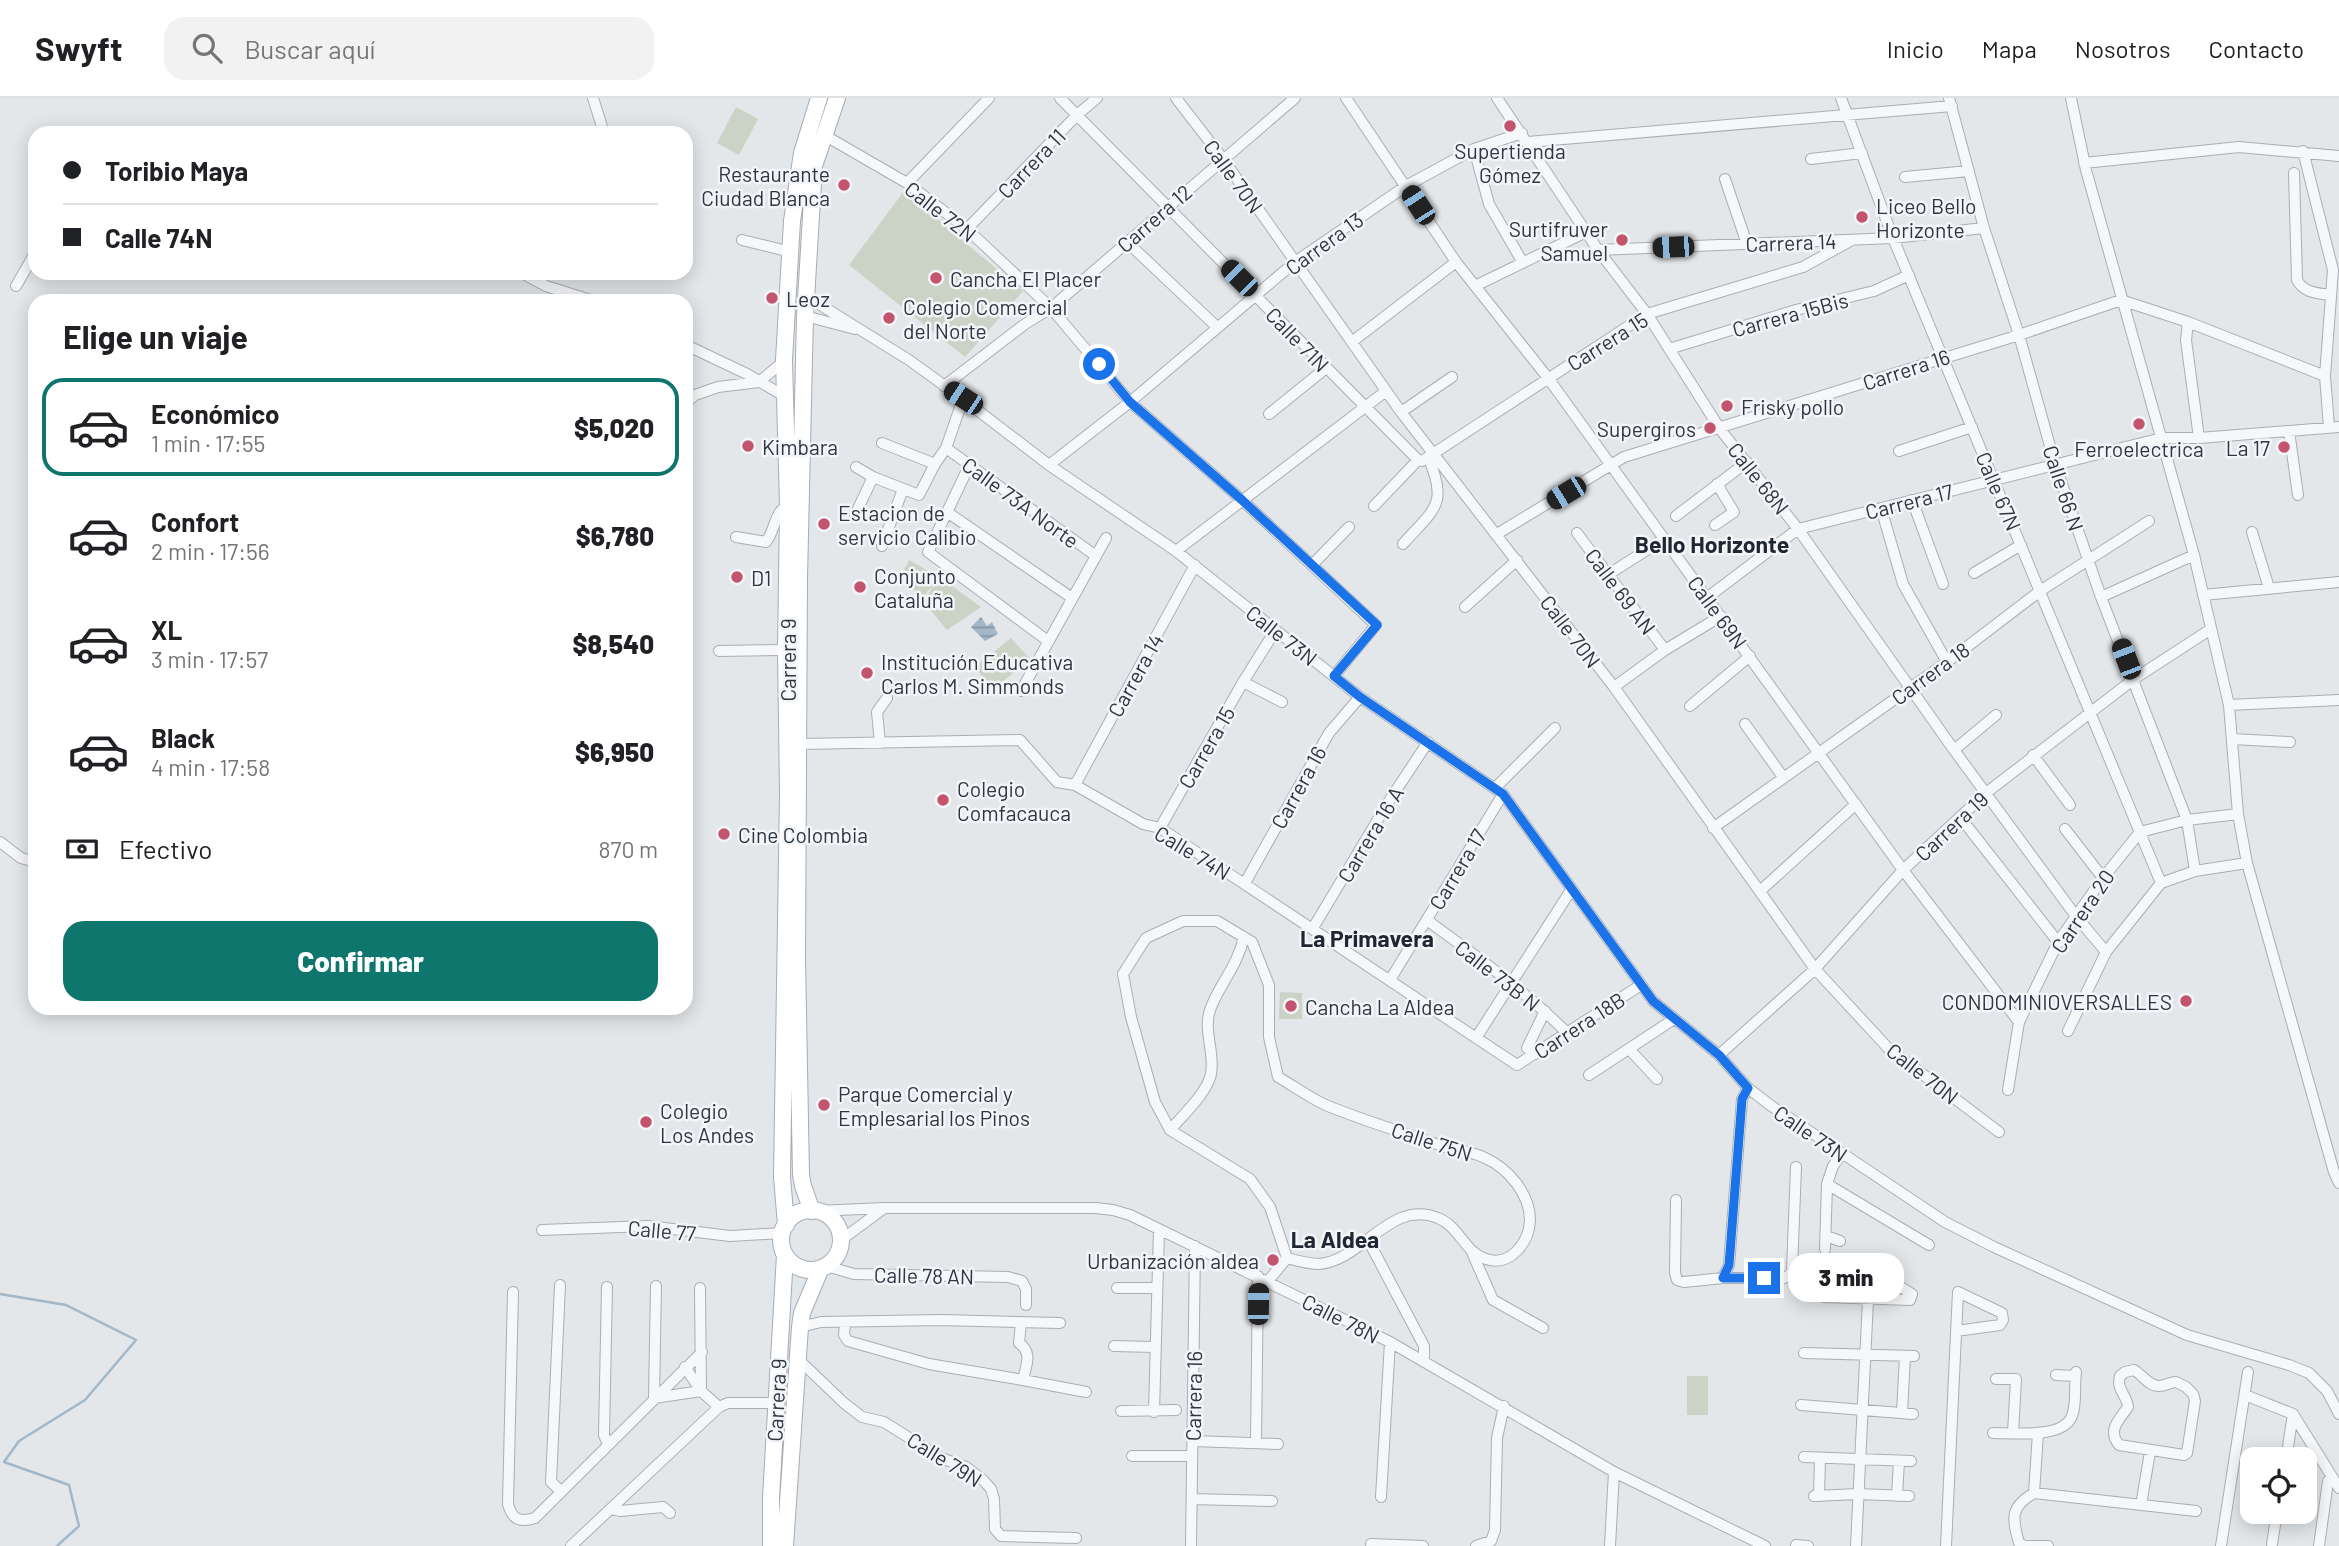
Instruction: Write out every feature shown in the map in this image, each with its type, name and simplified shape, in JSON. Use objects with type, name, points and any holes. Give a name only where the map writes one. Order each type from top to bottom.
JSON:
[{"type":"main road","name":"Carrera 9","points":[[784,1229],[782,1151],[787,895],[788,506],[784,360],[792,222],[802,153],[819,98]]},
{"type":"main road","name":"Carrera 9","points":[[814,1211],[807,1200],[801,1175],[797,959],[799,578],[805,316],[814,166],[837,98]]},
{"type":"main road","points":[[792,252],[797,271],[797,305],[805,316]]},
{"type":"main road","points":[[814,1211],[829,1216],[838,1227],[841,1240],[838,1253],[824,1267],[805,1269],[790,1262],[781,1240],[792,1217],[802,1212],[814,1211]]},
{"type":"main road","name":"Carrera 9","points":[[771,1546],[771,1498],[785,1255]]},
{"type":"main road","name":"Carrera 9","points":[[785,1546],[800,1327],[802,1313],[824,1267]]},
{"type":"street","points":[[593,98],[602,126]]},
{"type":"street","points":[[907,183],[989,98]]},
{"type":"street","name":"Calle 71N","points":[[1060,98],[1326,368],[1367,408],[1426,457]]},
{"type":"street","name":"Carrera 11","points":[[967,229],[1097,98]]},
{"type":"street","name":"Calle 70N","points":[[1176,98],[1353,341],[1401,412],[1426,457],[1497,534],[1614,687],[1815,968],[1888,1048],[2000,1132]]},
{"type":"street","name":"Carrera 12","points":[[944,386],[1025,324],[1051,309],[1126,241],[1295,98]]},
{"type":"street","name":"Calle 69N","points":[[1346,98],[1455,262],[1548,377],[1903,870],[2019,1021]]},
{"type":"street","name":"Calle 68N","points":[[1497,98],[1598,250],[1647,314],[1720,429],[1798,529],[1954,750],[2075,915],[2106,952]]},
{"type":"street","name":"Calle 67N","points":[[1841,98],[1893,237],[2161,883]]},
{"type":"street","points":[[2071,98],[2084,163],[2194,555],[2230,705],[2238,814],[2248,863],[2339,1183]]},
{"type":"street","points":[[1528,142],[1848,114],[1951,102]]},
{"type":"street","name":"Calle 66 N","points":[[1951,102],[1984,228],[2020,335],[2055,464],[2101,597],[2187,820],[2195,872]]},
{"type":"street","name":"Carrera 13","points":[[1049,465],[1130,402],[1295,261],[1406,186],[1474,149],[1522,133]]},
{"type":"street","name":"Calle 72N","points":[[824,135],[907,183],[967,229],[1051,309],[1130,402],[1242,500],[1377,625],[1334,676]]},
{"type":"street","points":[[2084,163],[2239,147],[2339,156]]},
{"type":"street","points":[[1474,149],[1489,204],[1523,263]]},
{"type":"street","points":[[2303,151],[2336,270],[2330,295],[2325,376],[2334,427]]},
{"type":"street","points":[[1811,159],[1862,153]]},
{"type":"street","points":[[1905,177],[1969,172]]},
{"type":"street","points":[[2294,173],[2297,280],[2300,286],[2309,291],[2330,295]]},
{"type":"street","points":[[1725,179],[1747,244]]},
{"type":"street","name":"Carrera 14","points":[[1598,250],[1852,240],[1984,228]]},
{"type":"street","points":[[1475,286],[1586,232]]},
{"type":"street","points":[[742,240],[792,252]]},
{"type":"street","name":"Carrera 15","points":[[1374,506],[1426,457],[1647,314],[1803,267],[1852,240]]},
{"type":"street","points":[[1126,241],[1217,327]]},
{"type":"street","points":[[1353,341],[1455,262]]},
{"type":"street","points":[[16,286],[28,265]]},
{"type":"street","name":"Carrera 15Bis","points":[[1669,349],[1796,310],[1874,291],[1909,275]]},
{"type":"street","points":[[535,280],[572,294]]},
{"type":"street","name":"Calle 73N","points":[[807,293],[963,398],[1049,465],[1176,551],[1360,697],[1499,791],[1653,1001],[1719,1055],[1748,1088],[1945,1222],[2187,1335],[2309,1373],[2327,1391],[2339,1414]]},
{"type":"street","points":[[2121,300],[2188,322],[2325,376]]},
{"type":"street","name":"Carrera 16","points":[[1497,534],[1624,457],[2020,335],[2121,300]]},
{"type":"street","points":[[805,316],[869,334]]},
{"type":"street","points":[[2188,322],[2186,340],[2199,438]]},
{"type":"street","points":[[693,348],[747,374],[784,396]]},
{"type":"street","points":[[693,397],[719,387],[759,382],[784,360]]},
{"type":"street","points":[[1269,414],[1326,368]]},
{"type":"street","points":[[1401,412],[1451,377]]},
{"type":"street","points":[[1176,551],[1386,391]]},
{"type":"street","points":[[856,467],[873,477],[919,495],[946,448],[963,398]]},
{"type":"street","points":[[1899,451],[1972,427]]},
{"type":"street","name":"Carrera 17","points":[[1708,597],[1798,529],[2162,438],[2199,438],[2334,427]]},
{"type":"street","points":[[2289,430],[2298,495]]},
{"type":"street","points":[[882,443],[935,464]]},
{"type":"street","name":"Calle 73A Norte","points":[[946,448],[1096,556]]},
{"type":"street","points":[[1403,544],[1433,510],[1440,497],[1435,473],[1426,457]]},
{"type":"street","points":[[1676,516],[1747,462]]},
{"type":"street","points":[[969,466],[928,552],[1048,641]]},
{"type":"street","points":[[855,515],[873,477]]},
{"type":"street","points":[[1715,525],[1734,512],[1717,484]]},
{"type":"street","points":[[882,546],[903,489]]},
{"type":"street","points":[[1912,500],[1943,584]]},
{"type":"street","points":[[736,537],[766,542],[775,526],[778,513],[788,506]]},
{"type":"street","points":[[1881,508],[1903,584],[1947,662]]},
{"type":"street","points":[[947,512],[1072,598]]},
{"type":"street","name":"Carrera 18","points":[[1713,828],[1947,662],[2040,591],[2148,521]]},
{"type":"street","points":[[1312,565],[1349,527]]},
{"type":"street","points":[[2252,532],[2269,588]]},
{"type":"street","name":"Calle 69 AN","points":[[1577,533],[1665,650]]},
{"type":"street","points":[[1020,691],[1106,538]]},
{"type":"street","points":[[1609,574],[1664,539]]},
{"type":"street","points":[[1974,573],[2021,545]]},
{"type":"street","points":[[2101,597],[2194,555]]},
{"type":"street","points":[[1465,607],[1517,560]]},
{"type":"street","name":"Carrera 14","points":[[1075,785],[1195,565]]},
{"type":"street","points":[[2203,595],[2339,582]]},
{"type":"street","points":[[1614,687],[1665,650],[1721,616]]},
{"type":"street","name":"Carrera 19","points":[[1719,1055],[1815,968],[1903,870],[1986,793],[2133,679],[2211,629]]},
{"type":"street","name":"Carrera 15","points":[[1160,828],[1275,631]]},
{"type":"street","points":[[719,651],[786,650]]},
{"type":"street","points":[[1690,706],[1750,656]]},
{"type":"street","points":[[1243,682],[1282,702]]},
{"type":"street","name":"Carrera 16","points":[[1245,883],[1329,733],[1360,697]]},
{"type":"street","points":[[880,743],[877,712],[887,698]]},
{"type":"street","points":[[2230,705],[2339,700]]},
{"type":"street","points":[[1954,750],[1996,715]]},
{"type":"street","points":[[1745,724],[1783,777]]},
{"type":"street","name":"Carrera 17","points":[[1391,980],[1499,791],[1555,728]]},
{"type":"street","points":[[2232,739],[2290,742]]},
{"type":"street","name":"Calle 74N","points":[[800,744],[1020,740],[1057,782],[1075,785],[1143,824],[1160,828],[1517,1065]]},
{"type":"street","name":"Carrera 16 A","points":[[1313,928],[1389,801],[1428,742]]},
{"type":"street","points":[[2033,755],[2070,805]]},
{"type":"street","points":[[1760,891],[1856,804]]},
{"type":"street","points":[[2140,832],[2187,820],[2238,814]]},
{"type":"street","points":[[1961,817],[2057,942]]},
{"type":"street","points":[[2065,829],[2103,878]]},
{"type":"street","name":"Carrera 20","points":[[2008,1090],[2019,1021],[2057,942],[2140,832]]},
{"type":"street","points":[[0,842],[21,858],[28,860]]},
{"type":"street","points":[[2068,1031],[2106,952],[2161,883],[2195,872],[2248,863]]},
{"type":"street","points":[[1476,1038],[1571,890]]},
{"type":"street","name":"Calle 73B N","points":[[1427,920],[1545,1011],[1567,1033]]},
{"type":"street","points":[[1170,1130],[1195,1102],[1211,1074],[1206,1022],[1211,1006],[1238,961],[1244,937],[1217,921],[1184,921],[1146,938],[1123,974],[1131,1017],[1155,1102],[1170,1130],[1250,1179],[1270,1207],[1287,1258],[1268,1281]]},
{"type":"street","name":"Calle 75N","points":[[1244,937],[1252,942],[1269,985],[1269,1037],[1278,1077],[1326,1105],[1458,1152],[1485,1157],[1517,1182],[1530,1220],[1525,1237],[1514,1255],[1500,1262],[1483,1259],[1454,1229],[1438,1217],[1422,1215],[1396,1220],[1334,1260],[1320,1264],[1287,1258]]},
{"type":"street","name":"Carrera 18B","points":[[1517,1065],[1642,985]]},
{"type":"street","points":[[1535,1054],[1527,1048],[1545,1011]]},
{"type":"street","points":[[1589,1075],[1674,1019]]},
{"type":"street","points":[[1629,1049],[1657,1079]]},
{"type":"street","points":[[1723,1278],[1729,1265],[1742,1099],[1748,1088]]},
{"type":"street","points":[[1825,1249],[1827,1184],[1833,1166],[1842,1154]]},
{"type":"street","points":[[1676,1200],[1677,1280],[1684,1282],[1723,1278],[1784,1278],[1790,1275],[1796,1167]]},
{"type":"street","points":[[1827,1184],[1929,1245]]},
{"type":"street","points":[[841,1240],[884,1208]]},
{"type":"street","name":"Calle 78N","points":[[814,1211],[884,1208],[1094,1208],[1130,1215],[1390,1342],[1614,1472],[1765,1546]]},
{"type":"street","name":"Calle 77","points":[[542,1230],[648,1226],[730,1236],[784,1229]]},
{"type":"street","points":[[1154,1412],[1159,1229]]},
{"type":"street","points":[[1826,1236],[1840,1241]]},
{"type":"street","points":[[1368,1240],[1424,1346],[1424,1361]]},
{"type":"street","name":"Carrera 16","points":[[1191,1546],[1195,1246]]},
{"type":"street","points":[[1471,1249],[1493,1300],[1543,1328]]},
{"type":"street","name":"Calle 78 AN","points":[[824,1267],[854,1273],[1008,1277],[1022,1281],[1026,1289],[1026,1305]]},
{"type":"street","points":[[1868,1268],[1912,1294],[1910,1300],[1868,1300],[1824,1297],[1822,1294],[1824,1290],[1868,1268]]},
{"type":"street","points":[[1256,1441],[1258,1276]]},
{"type":"street","points":[[560,1284],[551,1482],[561,1491]]},
{"type":"street","points":[[654,1398],[656,1286]]},
{"type":"street","points":[[607,1287],[604,1435],[608,1445]]},
{"type":"street","points":[[1118,1287],[1157,1288]]},
{"type":"street","points":[[700,1288],[701,1391]]},
{"type":"street","points":[[513,1292],[508,1504],[511,1515],[525,1521],[535,1518],[702,1352]]},
{"type":"street","points":[[1946,1546],[1956,1331],[1958,1292],[2002,1313],[2003,1320],[2000,1325],[1956,1331]]},
{"type":"street","points":[[1856,1546],[1868,1300]]},
{"type":"street","points":[[800,1327],[821,1322],[941,1320],[1060,1323]]},
{"type":"street","points":[[845,1322],[844,1335],[848,1341],[929,1364],[1086,1392]]},
{"type":"street","points":[[1021,1322],[1019,1343],[1026,1347],[1028,1353],[1023,1380]]},
{"type":"street","points":[[1381,1497],[1390,1342]]},
{"type":"street","points":[[1114,1346],[1155,1348]]},
{"type":"street","points":[[1801,1405],[1908,1413],[1910,1356],[1804,1353]]},
{"type":"street","name":"Calle 79N","points":[[797,1359],[862,1417],[884,1422],[942,1458],[966,1467],[984,1480],[992,1489],[996,1513],[995,1530],[1001,1536],[1076,1538]]},
{"type":"street","points":[[685,1367],[701,1391],[719,1408]]},
{"type":"street","points":[[2134,1370],[2142,1374],[2149,1384],[2160,1386],[2176,1382],[2193,1394],[2195,1401],[2187,1453],[2181,1457],[2150,1452],[2119,1446],[2113,1435],[2116,1421],[2127,1407],[2118,1383],[2125,1372],[2134,1370]]},
{"type":"street","points":[[2221,1546],[2248,1372]]},
{"type":"street","points":[[1993,1433],[2038,1433],[2056,1430],[2065,1425],[2072,1416],[2076,1374],[2056,1376]]},
{"type":"street","points":[[1996,1379],[2015,1379],[2013,1433]]},
{"type":"street","points":[[654,1398],[701,1391]]},
{"type":"street","points":[[2245,1395],[2293,1414],[2339,1488]]},
{"type":"street","points":[[572,1546],[719,1408],[728,1403],[776,1403]]},
{"type":"street","points":[[1476,1546],[1491,1541],[1495,1530],[1497,1438],[1504,1406]]},
{"type":"street","points":[[1121,1411],[1176,1410]]},
{"type":"street","points":[[2288,1447],[2293,1414]]},
{"type":"street","points":[[2034,1493],[2038,1433]]},
{"type":"street","points":[[1193,1441],[1256,1441],[1278,1444]]},
{"type":"street","points":[[2141,1505],[2150,1452]]},
{"type":"street","points":[[1132,1456],[1192,1456]]},
{"type":"street","points":[[1804,1457],[1911,1461]]},
{"type":"street","points":[[1819,1458],[1816,1496],[1909,1496]]},
{"type":"street","points":[[1897,1496],[1899,1461]]},
{"type":"street","points":[[1610,1546],[1614,1472]]},
{"type":"street","points":[[2319,1546],[2328,1481],[2332,1477]]},
{"type":"street","points":[[2048,1546],[2025,1546],[2019,1543],[2013,1522],[2013,1515],[2024,1499],[2034,1493],[2196,1511]]},
{"type":"street","points":[[1192,1499],[1272,1501]]},
{"type":"street","points":[[611,1509],[620,1511],[663,1507],[670,1513]]},
{"type":"street","points":[[2272,1544],[2275,1524]]},
{"type":"street","points":[[1371,1544],[1423,1546]]},
{"type":"street","points":[[1796,1545],[1808,1546]]},
{"type":"green space","points":[[736,107],[758,119],[739,155],[717,143]]},
{"type":"green space","name":"Cancha El Placer","points":[[904,191],[1023,291],[965,357],[849,265]]},
{"type":"green space","points":[[909,560],[941,578],[981,607],[947,630],[923,601],[936,583],[921,598],[902,574]]},
{"type":"green space","points":[[1011,638],[1030,659],[993,690],[975,667]]},
{"type":"green space","name":"Cancha La Aldea","points":[[1280,992],[1302,993],[1302,1019],[1279,1019]]},
{"type":"green space","points":[[1687,1376],[1708,1376],[1708,1415],[1687,1415]]},
{"type":"water","points":[[981,617],[987,626],[992,622],[998,634],[985,641],[971,627]]},
{"type":"waterway","points":[[0,1294],[66,1305],[136,1340],[85,1400],[19,1441],[4,1462],[69,1485],[79,1526],[57,1546]]},
{"type":"place","name":"Supertienda Gómez","points":[[1510,126]]},
{"type":"place","name":"Restaurante Ciudad Blanca","points":[[844,185]]},
{"type":"place","name":"Liceo Bello Horizonte","points":[[1862,217]]},
{"type":"place","name":"Surtifruver Samuel","points":[[1622,240]]},
{"type":"place","name":"Cancha El Placer","points":[[936,278]]},
{"type":"place","name":"Leoz","points":[[772,298]]},
{"type":"place","name":"Colegio Comercial del Norte","points":[[889,318]]},
{"type":"place","name":"Frisky pollo","points":[[1727,406]]},
{"type":"place","name":"Ferroelectrica","points":[[2139,424]]},
{"type":"place","name":"Supergiros","points":[[1710,428]]},
{"type":"place","name":"Kimbara","points":[[748,446]]},
{"type":"place","name":"La 17","points":[[2284,447]]},
{"type":"place","name":"Estacion de servicio Calibio","points":[[824,524]]},
{"type":"place","name":"D1","points":[[737,577]]},
{"type":"place","name":"Conjunto Cataluña","points":[[860,587]]},
{"type":"place","name":"Institución Educativa Carlos M. Simmonds","points":[[867,673]]},
{"type":"place","name":"Colegio Comfacauca","points":[[943,800]]},
{"type":"place","name":"Cine Colombia","points":[[724,834]]},
{"type":"place","name":"CONDOMINIOVERSALLES","points":[[2186,1001]]},
{"type":"place","name":"Cancha La Aldea","points":[[1291,1006]]},
{"type":"place","name":"Parque Comercial y Emplesarial los Pinos","points":[[824,1105]]},
{"type":"place","name":"Colegio Los Andes","points":[[646,1122]]},
{"type":"place","name":"Urbanización aldea","points":[[1273,1260]]},
{"type":"district","name":"Bello Horizonte","points":[[1712,544]]},
{"type":"district","name":"La Primavera","points":[[1367,938]]},
{"type":"district","name":"La Aldea","points":[[1335,1239]]},
{"type":"route","points":[[1099,364],[1130,402],[1242,500],[1377,625],[1334,676],[1360,697],[1503,794],[1653,1001],[1719,1055],[1748,1088],[1742,1099],[1729,1265],[1723,1278],[1764,1278]]}]
